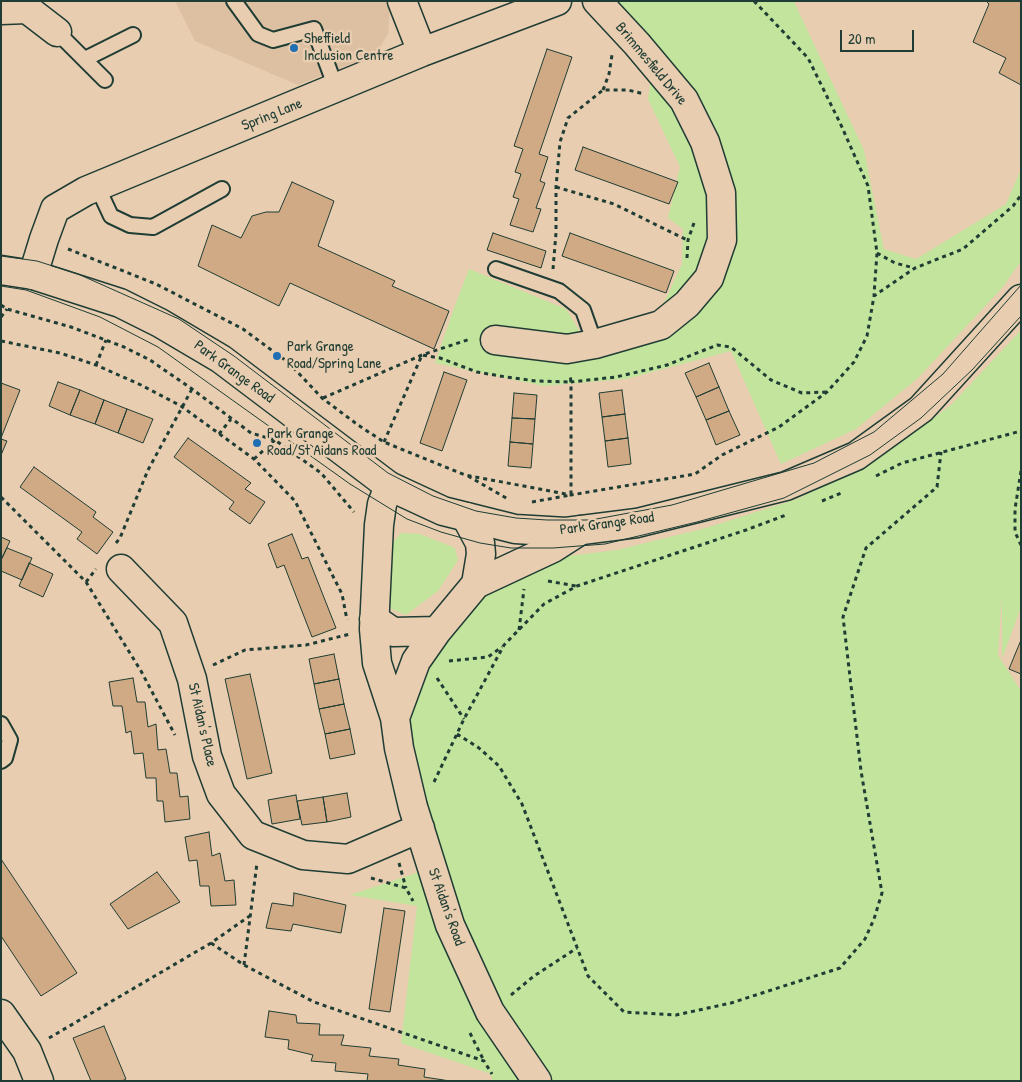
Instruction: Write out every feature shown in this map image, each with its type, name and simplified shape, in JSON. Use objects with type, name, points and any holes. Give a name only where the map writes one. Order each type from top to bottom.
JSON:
[{"type":"street","points":[[402,1],[422,52]]},
{"type":"street","name":"Spring Lane","points":[[15,272],[44,239],[55,209],[97,186],[422,52],[557,1]]},
{"type":"street","name":"Brimmesfield Drive","points":[[495,340],[567,349],[595,344],[661,325],[687,304],[709,278],[720,247],[722,240],[721,194],[705,142],[684,100],[637,44],[597,1]]},
{"type":"street","points":[[22,7],[57,32]]},
{"type":"street","name":"Park Grange Road","points":[[15,272],[120,303],[212,353],[388,486],[443,511],[466,517],[515,529],[566,532],[637,523],[786,486],[856,456],[921,409],[1021,299]]},
{"type":"street","name":"St Aidan's Road","points":[[388,486],[380,514],[366,627],[395,718],[399,748],[417,818],[450,925],[490,1012],[537,1081]]},
{"type":"street","points":[[466,517],[481,548],[476,584]]},
{"type":"street","name":"St Aidan's Road","points":[[395,718],[416,660],[476,584],[554,548],[581,530]]},
{"type":"street","name":"St Aidan's Place","points":[[111,561],[173,623],[192,679],[207,756],[221,794],[253,835],[303,855],[348,859],[393,840],[417,818]]},
{"type":"street","points":[[366,627],[393,632],[437,631]]},
{"type":"street","points":[[1,1014],[27,1052],[39,1081]]},
{"type":"lane","points":[[234,1],[258,34],[273,40],[314,29],[336,88]]},
{"type":"lane","points":[[57,32],[105,80]]},
{"type":"lane","points":[[84,59],[133,35]]},
{"type":"lane","points":[[97,186],[112,216],[130,225],[153,227],[222,190]]},
{"type":"lane","points":[[496,268],[559,291],[582,310],[595,344]]},
{"type":"lane","points":[[1,724],[10,740],[5,758],[1,761]]},
{"type":"path","points":[[527,503],[695,474],[722,455],[779,426],[828,392],[854,362],[867,336],[874,296],[877,253],[868,186],[808,58],[754,1]]},
{"type":"path","points":[[550,287],[556,233],[556,187],[560,142],[568,118],[603,90],[610,74],[612,49],[618,56]]},
{"type":"path","points":[[603,90],[628,90],[650,95],[646,90]]},
{"type":"path","points":[[556,187],[614,204],[688,240],[720,247]]},
{"type":"path","points":[[874,296],[914,268],[963,249],[1013,206],[1021,195]]},
{"type":"path","points":[[687,259],[688,240],[696,218]]},
{"type":"path","points":[[44,239],[156,284],[244,329],[289,363],[322,398],[384,442],[465,475],[511,500]]},
{"type":"path","points":[[877,253],[895,263],[914,268]]},
{"type":"path","points":[[1,305],[7,309],[71,327],[150,360],[251,433],[275,440],[321,474],[378,541]]},
{"type":"path","points":[[1,317],[7,309]]},
{"type":"path","points":[[322,398],[422,355],[478,337],[495,340]]},
{"type":"path","points":[[96,365],[106,340]]},
{"type":"path","points":[[1,341],[60,353],[96,365],[141,384],[181,406],[254,459],[295,501],[342,594],[366,627]]},
{"type":"path","points":[[422,355],[440,358],[476,372],[536,381],[571,382],[616,377],[667,365],[717,346],[731,347],[771,380],[802,393],[828,392]]},
{"type":"path","points":[[384,442],[422,355]]},
{"type":"path","points":[[571,382],[571,495]]},
{"type":"path","points":[[86,582],[111,561],[148,470],[181,406],[192,389]]},
{"type":"path","points":[[219,434],[231,419]]},
{"type":"path","points":[[868,480],[902,463],[1021,431]]},
{"type":"path","points":[[254,459],[275,440]]},
{"type":"path","points":[[457,734],[479,748],[499,766],[522,804],[588,976],[624,1012],[676,1015],[731,1003],[840,968],[865,939],[874,919],[882,893],[861,771],[843,617],[866,548],[936,487],[941,452]]},
{"type":"path","points":[[1021,471],[1015,509],[1015,532],[1021,545]]},
{"type":"path","points":[[465,475],[571,495]]},
{"type":"path","points":[[816,503],[851,488]]},
{"type":"path","points":[[1,497],[86,582],[141,671],[177,739]]},
{"type":"path","points":[[446,661],[488,657],[504,645],[544,604],[577,586],[746,530],[790,513]]},
{"type":"path","points":[[541,579],[577,586]]},
{"type":"path","points":[[519,630],[524,585]]},
{"type":"path","points":[[351,643],[366,627]]},
{"type":"path","points":[[192,679],[213,664],[245,650],[306,645],[366,627]]},
{"type":"path","points":[[417,818],[464,719],[504,645]]},
{"type":"path","points":[[433,672],[464,719]]},
{"type":"path","points":[[393,840],[406,888],[417,908]]},
{"type":"path","points":[[244,965],[257,860],[264,865]]},
{"type":"path","points":[[364,879],[374,878],[406,888]]},
{"type":"path","points":[[27,1052],[211,942],[251,915]]},
{"type":"path","points":[[211,942],[244,965],[314,1002],[484,1062]]},
{"type":"path","points":[[490,1012],[534,976],[577,948]]},
{"type":"path","points":[[467,1026],[484,1062],[492,1074]]},
{"type":"shaded area","name":"Sheffield Inclusion Centre","points":[[175,1],[386,1],[390,9],[388,34],[376,54],[298,85],[195,41]]},
{"type":"green space","points":[[617,1],[795,1],[864,150],[884,249],[916,259],[1006,204],[1021,169],[1021,261],[1002,288],[918,378],[856,429],[781,464],[731,351],[626,379],[543,386],[435,363],[469,269],[566,309],[593,353],[663,305],[682,264],[683,229],[668,218],[680,167],[648,99],[656,47]]},
{"type":"green space","points":[[1021,330],[1021,607],[1002,659],[1002,595],[998,655],[1021,691],[1021,1081],[492,1081],[491,1074],[401,1043],[417,906],[350,895],[443,864],[399,719],[455,625],[526,551],[568,556],[617,550],[706,528],[797,499],[876,460],[951,405]]},
{"type":"green space","points":[[401,533],[420,534],[455,548],[458,560],[438,591],[406,615],[391,609],[388,590],[390,546]]},
{"type":"building","points":[[986,1],[1021,1],[1021,85],[999,73],[1006,58],[973,42],[989,4]]},
{"type":"building","points":[[547,49],[572,57],[539,154],[548,157],[540,181],[545,183],[536,208],[541,209],[533,232],[510,225],[519,199],[513,197],[521,174],[515,172],[523,149],[514,146]]},
{"type":"building","points":[[583,147],[678,182],[669,204],[575,170]]},
{"type":"building","points":[[292,182],[334,201],[318,246],[395,281],[392,286],[449,311],[434,349],[290,283],[279,306],[198,266],[212,225],[241,238],[252,216],[266,212],[279,212]]},
{"type":"building","points":[[493,233],[546,251],[541,268],[487,250]]},
{"type":"building","points":[[570,233],[674,271],[666,293],[562,256]]},
{"type":"building","points":[[709,363],[719,387],[696,397],[685,373]]},
{"type":"building","points":[[444,372],[467,380],[442,451],[420,443]]},
{"type":"building","points":[[58,382],[80,390],[70,415],[49,406]]},
{"type":"building","points":[[1,383],[20,390],[1,438]]},
{"type":"building","points":[[719,387],[729,411],[706,420],[696,397]]},
{"type":"building","points":[[80,390],[104,400],[95,424],[70,415]]},
{"type":"building","points":[[622,390],[625,414],[602,417],[599,393]]},
{"type":"building","points":[[514,393],[537,395],[535,419],[512,418]]},
{"type":"building","points":[[104,400],[127,409],[118,433],[95,424]]},
{"type":"building","points":[[127,409],[153,419],[143,443],[118,433]]},
{"type":"building","points":[[729,411],[740,435],[716,445],[706,420]]},
{"type":"building","points":[[625,414],[628,438],[605,441],[602,417]]},
{"type":"building","points":[[512,418],[535,419],[533,444],[510,442]]},
{"type":"building","points":[[188,438],[251,483],[245,489],[265,502],[250,524],[229,509],[234,502],[174,457]]},
{"type":"building","points":[[628,438],[631,464],[608,467],[605,441]]},
{"type":"building","points":[[1,439],[7,441],[1,455]]},
{"type":"building","points":[[510,442],[533,444],[531,468],[508,466]]},
{"type":"building","points":[[34,467],[96,512],[93,517],[113,532],[97,554],[77,539],[82,532],[20,487]]},
{"type":"building","points":[[292,534],[302,559],[308,557],[336,628],[312,637],[284,565],[277,568],[268,544]]},
{"type":"building","points":[[1,537],[10,541],[1,560]]},
{"type":"building","points":[[7,548],[32,558],[22,580],[1,571],[1,560]]},
{"type":"building","points":[[29,563],[53,574],[43,597],[19,586]]},
{"type":"building","points":[[1021,640],[1021,674],[1009,669]]},
{"type":"building","points":[[334,654],[339,679],[314,684],[309,659]]},
{"type":"building","points":[[250,674],[272,773],[247,779],[225,679]]},
{"type":"building","points":[[133,678],[137,702],[145,702],[148,727],[156,724],[158,750],[166,749],[170,773],[177,773],[180,797],[188,796],[190,819],[165,822],[163,801],[157,801],[156,778],[146,778],[143,753],[134,754],[131,731],[126,733],[122,706],[113,706],[109,682]]},
{"type":"building","points":[[339,679],[344,704],[319,709],[314,684]]},
{"type":"building","points":[[344,704],[350,729],[325,734],[319,709]]},
{"type":"building","points":[[350,729],[355,754],[330,759],[325,734]]},
{"type":"building","points":[[347,793],[351,817],[327,822],[323,797]]},
{"type":"building","points":[[296,795],[300,819],[272,824],[268,800]]},
{"type":"building","points":[[323,797],[327,822],[302,825],[297,801]]},
{"type":"building","points":[[209,832],[212,856],[220,853],[225,881],[234,880],[236,905],[211,906],[209,886],[200,886],[197,860],[189,861],[185,837]]},
{"type":"building","points":[[1,859],[77,973],[41,996],[1,936]]},
{"type":"building","points":[[157,872],[180,902],[128,929],[110,904]]},
{"type":"building","points":[[294,893],[346,905],[341,933],[293,924],[291,931],[266,928],[272,903],[293,906]]},
{"type":"building","points":[[384,908],[405,911],[390,1012],[369,1009]]},
{"type":"building","points":[[269,1011],[296,1015],[297,1023],[320,1024],[319,1035],[344,1035],[341,1045],[371,1048],[369,1056],[399,1059],[398,1065],[425,1069],[424,1077],[450,1081],[367,1081],[368,1074],[335,1071],[336,1063],[311,1061],[313,1055],[288,1049],[289,1040],[265,1037]]},
{"type":"building","points":[[104,1026],[126,1079],[122,1081],[91,1081],[73,1038]]},
{"type":"tram line","points":[[1,256],[37,261],[78,274],[179,319],[234,356],[388,473],[433,496],[476,511],[516,518],[547,520],[591,520],[672,505],[814,463],[874,432],[943,374],[1021,285]]},
{"type":"tram line","points":[[1,286],[26,290],[100,317],[158,347],[350,484],[407,519],[441,532],[480,543],[511,548],[553,548],[605,544],[697,522],[784,498],[870,455],[921,418],[972,370],[1021,316]]},
{"type":"place","name":"Sheffield Inclusion Centre","points":[[294,48]]},
{"type":"place","name":"Park Grange Road/Spring Lane","points":[[277,356]]},
{"type":"place","name":"Park Grange Road/St Aidans Road","points":[[257,443]]}]
